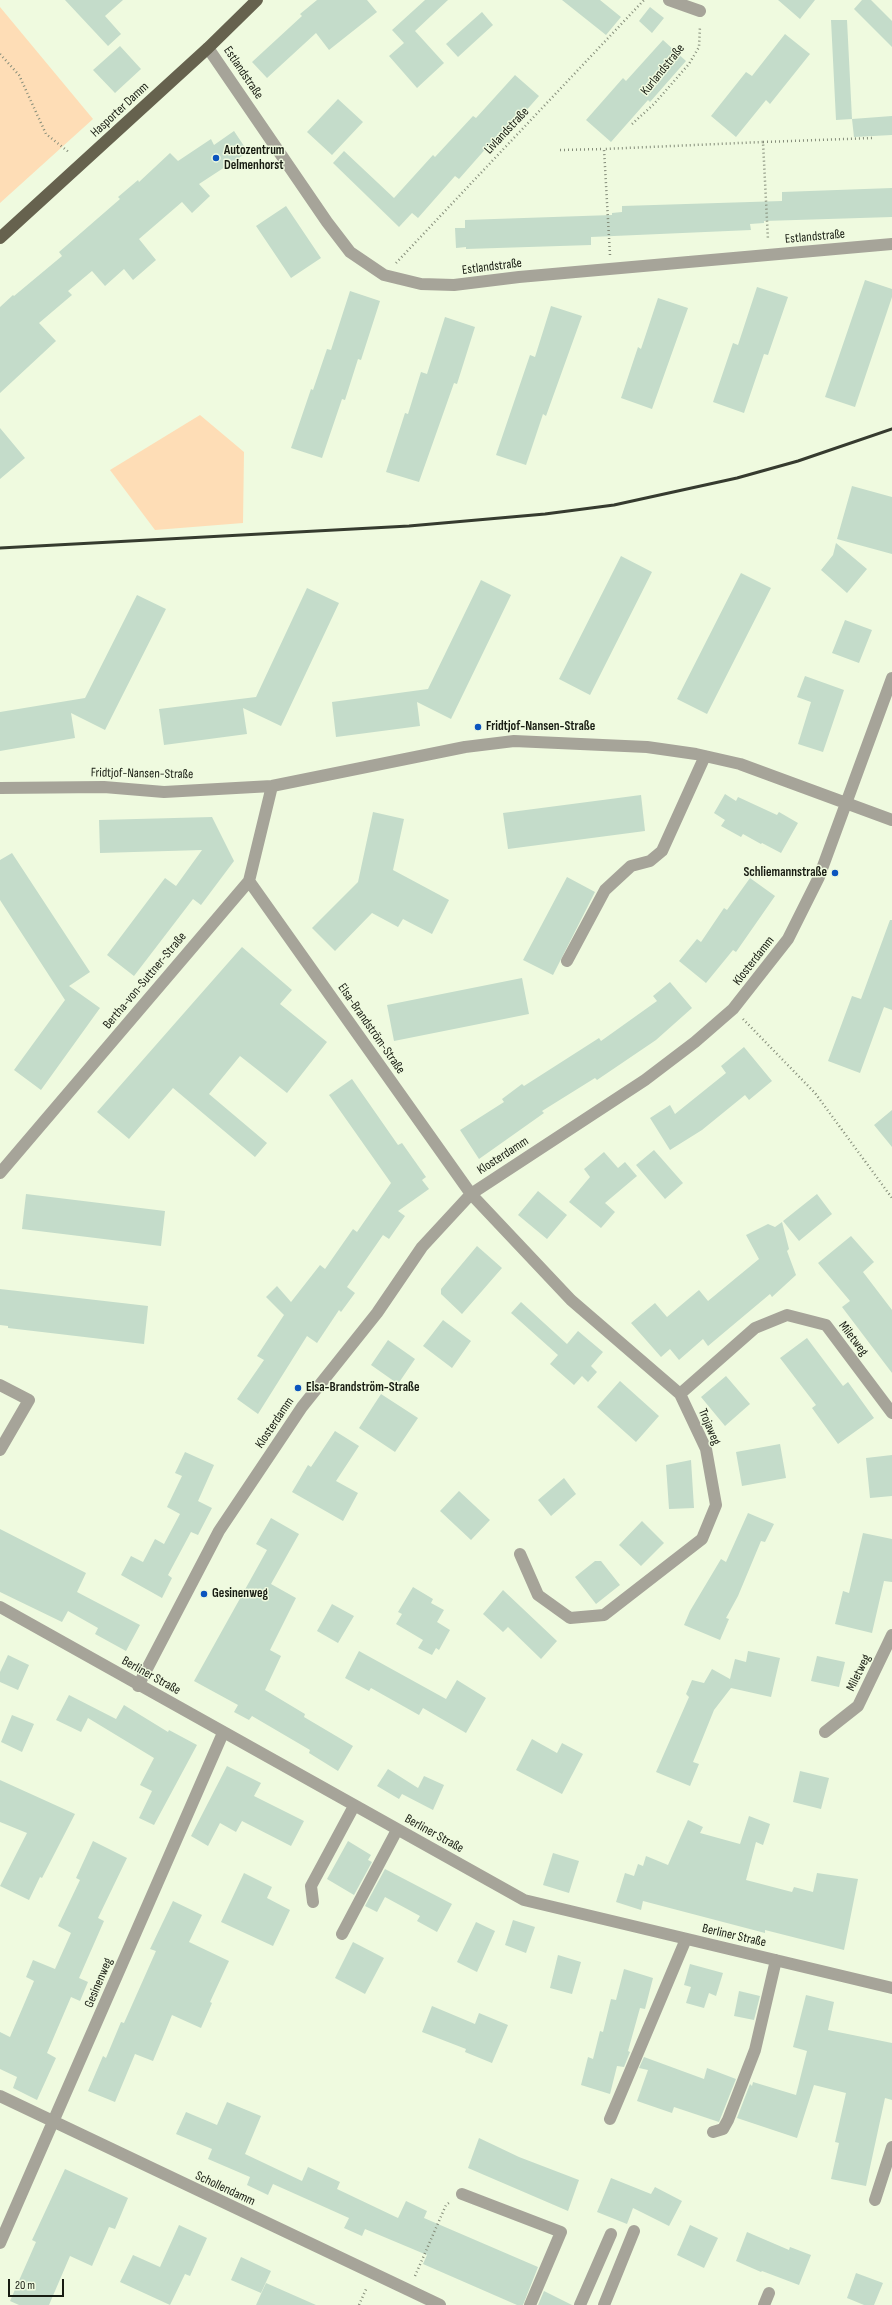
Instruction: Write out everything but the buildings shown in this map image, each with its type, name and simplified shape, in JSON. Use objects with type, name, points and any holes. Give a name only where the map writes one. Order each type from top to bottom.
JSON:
[{"type":"main road","name":"Hasporter Damm","points":[[0,238],[84,163],[208,48],[256,0]]},
{"type":"street","points":[[669,0],[700,11]]},
{"type":"street","name":"Estlandstraße","points":[[208,48],[327,222],[350,252],[384,275],[421,284],[454,285],[610,269],[892,244]]},
{"type":"street","name":"Klosterdamm","points":[[138,1686],[219,1531],[298,1414],[377,1313],[422,1247],[471,1194],[645,1080],[695,1042],[733,1009],[788,939],[819,877],[892,678]]},
{"type":"street","name":"Fridtjof-Nansen-Straße","points":[[0,788],[104,787],[164,792],[272,786],[466,747],[514,741],[646,747],[705,756],[740,764],[847,803]]},
{"type":"street","points":[[567,961],[605,890],[631,866],[650,861],[662,851],[705,756]]},
{"type":"street","name":"Bertha-von-Suttner-Straße","points":[[0,1173],[249,881],[272,786]]},
{"type":"street","points":[[847,803],[892,820]]},
{"type":"street","name":"Elsa-Brandström-Straße","points":[[249,881],[471,1194]]},
{"type":"street","name":"Trojaweg","points":[[471,1194],[571,1300],[680,1394],[706,1449],[716,1505],[702,1539],[604,1615],[570,1618],[538,1595],[520,1554]]},
{"type":"street","name":"Miletweg","points":[[680,1394],[756,1328],[787,1314],[826,1325],[892,1413]]},
{"type":"street","points":[[0,1385],[29,1400],[0,1450]]},
{"type":"street","name":"Berliner Straße","points":[[0,1607],[138,1686],[524,1900],[892,1988]]},
{"type":"street","name":"Miletweg","points":[[825,1732],[858,1706],[892,1635]]},
{"type":"street","name":"Gesinenweg","points":[[0,2243],[223,1733]]},
{"type":"street","points":[[313,1902],[311,1886],[354,1806]]},
{"type":"street","points":[[342,1934],[397,1830]]},
{"type":"street","points":[[610,2119],[686,1939]]},
{"type":"street","points":[[713,2132],[723,2129],[728,2120],[755,2050],[776,1960]]},
{"type":"street","name":"Schollendamm","points":[[0,2096],[373,2275],[440,2305]]},
{"type":"street","points":[[875,2200],[892,2147]]},
{"type":"street","points":[[462,2194],[561,2232],[530,2305]]},
{"type":"street","points":[[604,2305],[634,2231]]},
{"type":"street","points":[[580,2305],[611,2234]]},
{"type":"street","points":[[764,2305],[769,2293]]},
{"type":"path","name":"Livlandstraße","points":[[384,275],[644,0]]},
{"type":"path","name":"Kurlandstraße","points":[[632,124],[654,104],[689,64],[699,47],[700,11]]},
{"type":"path","points":[[0,54],[19,75],[46,134],[84,163]]},
{"type":"path","points":[[560,150],[873,138]]},
{"type":"path","points":[[763,142],[769,255]]},
{"type":"path","points":[[604,149],[610,269]]},
{"type":"path","points":[[733,1009],[815,1093],[892,1198]]},
{"type":"path","points":[[409,2291],[446,2205],[462,2194]]},
{"type":"path","points":[[359,2305],[373,2275]]},
{"type":"shaded area","points":[[0,7],[93,119],[0,203]]},
{"type":"shaded area","points":[[200,415],[244,452],[243,523],[155,530],[110,470]]},
{"type":"railway","points":[[0,548],[409,526],[545,514],[614,505],[737,478],[798,461],[892,429]]},
{"type":"place","name":"Autozentrum Delmenhorst","points":[[216,158]]},
{"type":"place","name":"Fridtjof-Nansen-Straße","points":[[478,727]]},
{"type":"place","name":"Schliemannstraße","points":[[835,873]]},
{"type":"place","name":"Elsa-Brandström-Straße","points":[[298,1388]]},
{"type":"place","name":"Gesinenweg","points":[[204,1594]]}]
